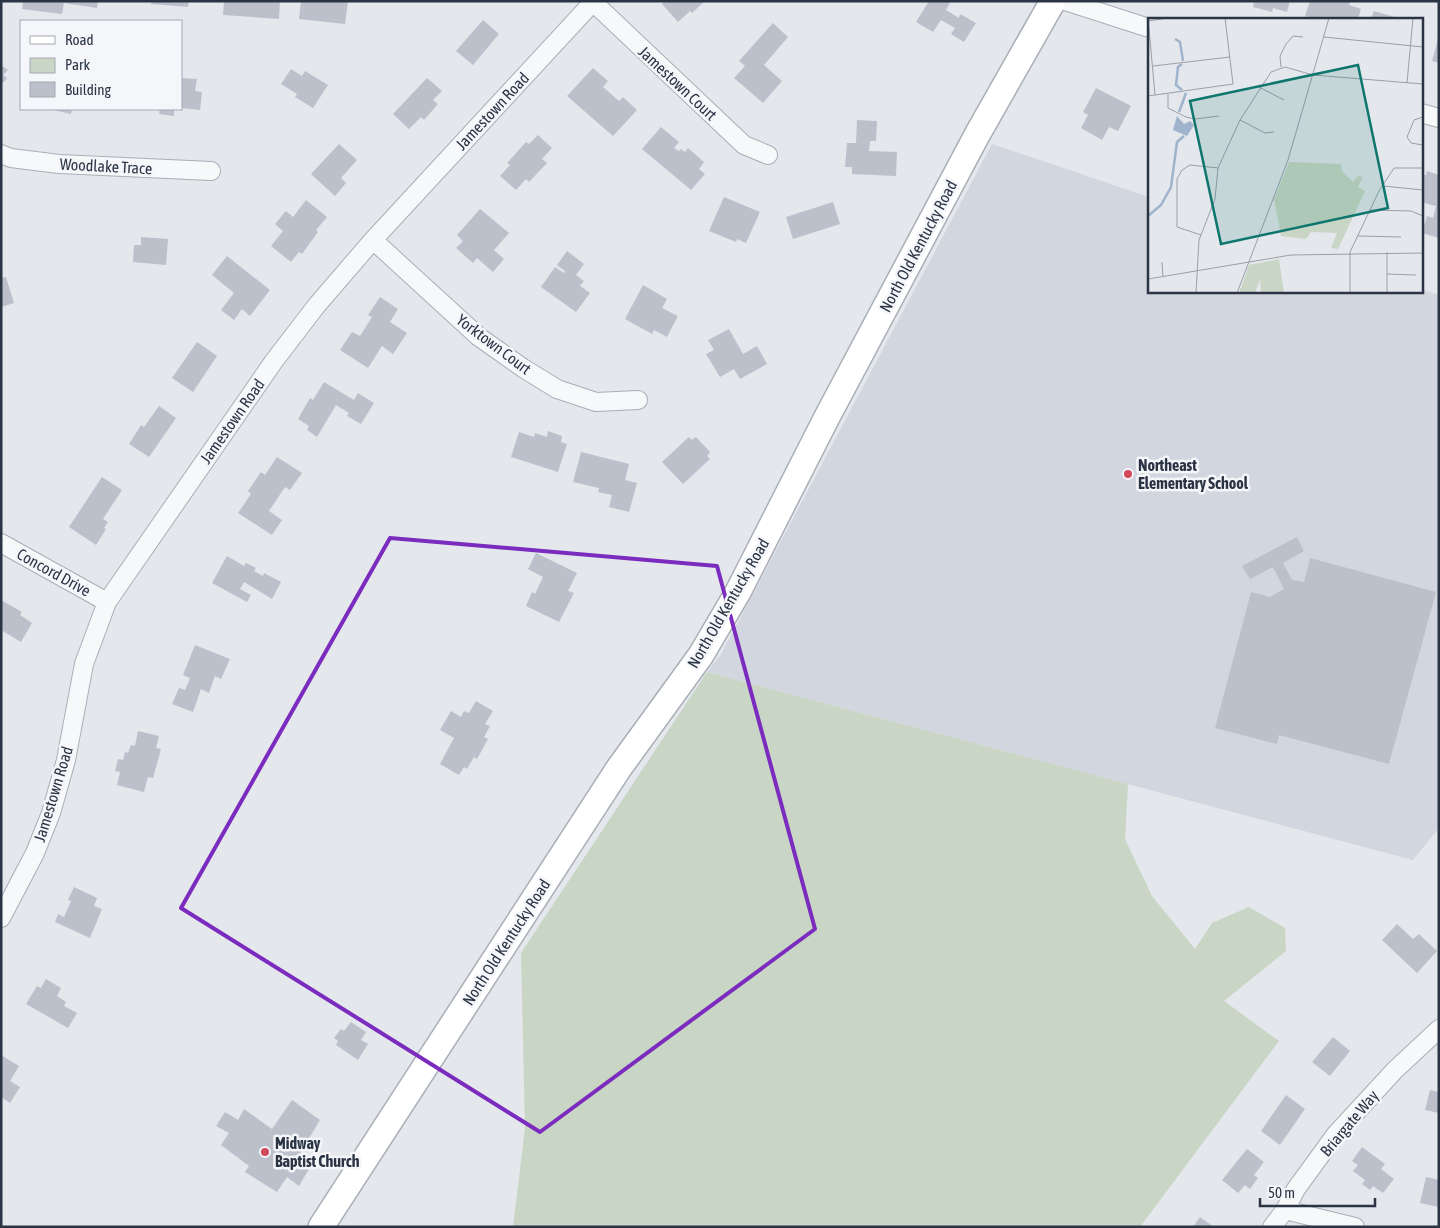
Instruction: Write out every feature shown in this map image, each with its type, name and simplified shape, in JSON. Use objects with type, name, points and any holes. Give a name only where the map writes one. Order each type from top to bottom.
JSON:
[{"type":"street","name":"North Old Kentucky Road","points":[[321,1227],[619,768],[701,655],[738,592],[827,417],[977,135],[1053,1]]},
{"type":"street","points":[[1065,1],[1148,28]]},
{"type":"street","name":"Jamestown Court","points":[[594,2],[744,146],[768,156]]},
{"type":"street","name":"Jamestown Road","points":[[1,918],[35,853],[51,813],[66,760],[84,664],[107,602],[274,361],[316,306],[373,240],[594,2]]},
{"type":"street","points":[[1422,113],[1439,118]]},
{"type":"street","name":"Woodlake Trace","points":[[1,154],[11,158],[60,164],[211,171]]},
{"type":"street","name":"Yorktown Court","points":[[373,240],[479,337],[557,389],[596,402],[638,400]]},
{"type":"street","name":"Concord Drive","points":[[1,543],[107,602]]},
{"type":"street","name":"Briargate Way","points":[[1272,1227],[1285,1210],[1296,1189],[1336,1134],[1395,1070],[1437,1034]]},
{"type":"street","points":[[1285,1210],[1355,1227]]},
{"type":"highlighted area","points":[[390,538],[717,566],[815,929],[540,1132],[181,908]]},
{"type":"shaded area","name":"Northeast Elementary School","points":[[992,144],[1148,197],[1148,292],[1422,292],[1422,289],[1439,295],[1439,828],[1413,860],[707,672],[721,654]]},
{"type":"green space","points":[[707,672],[1128,784],[1125,839],[1152,896],[1195,949],[1212,923],[1249,907],[1285,928],[1286,951],[1224,1001],[1279,1041],[1140,1227],[513,1227],[525,1128],[521,953]]},
{"type":"building","points":[[23,1],[98,1],[97,8],[64,3],[62,14],[22,9]]},
{"type":"building","points":[[152,1],[189,1],[188,7],[151,4]]},
{"type":"building","points":[[224,1],[280,1],[279,19],[223,15]]},
{"type":"building","points":[[301,1],[348,1],[345,24],[299,19]]},
{"type":"building","points":[[665,1],[705,1],[678,22],[662,4]]},
{"type":"building","points":[[929,1],[951,1],[946,10],[959,18],[960,14],[976,23],[964,42],[951,34],[955,28],[941,20],[933,32],[916,22]]},
{"type":"building","points":[[1250,1],[1290,1],[1287,12],[1273,8],[1272,12],[1253,7],[1254,3]]},
{"type":"building","points":[[1310,1],[1351,1],[1349,5],[1361,9],[1358,18],[1312,18],[1305,16]]},
{"type":"building","points":[[1374,11],[1398,18],[1371,18]]},
{"type":"building","points":[[483,20],[499,34],[473,65],[456,51]]},
{"type":"building","points":[[773,23],[788,37],[764,65],[782,81],[763,103],[734,78],[745,66],[739,61]]},
{"type":"building","points":[[1439,39],[1439,63],[1432,61]]},
{"type":"building","points":[[1,65],[8,70],[3,75],[7,78],[1,85]]},
{"type":"building","points":[[593,68],[608,81],[603,87],[619,101],[623,97],[637,110],[613,136],[567,96]]},
{"type":"building","points":[[291,69],[302,76],[305,71],[328,85],[313,108],[295,97],[297,94],[281,84]]},
{"type":"building","points":[[182,78],[197,79],[195,91],[202,92],[200,110],[182,108]]},
{"type":"building","points":[[427,78],[442,91],[433,100],[438,104],[424,120],[421,117],[409,129],[393,114]]},
{"type":"building","points":[[1096,88],[1131,106],[1118,131],[1109,127],[1102,140],[1081,128],[1088,115],[1083,112]]},
{"type":"building","points":[[53,110],[72,110],[71,114]]},
{"type":"building","points":[[160,110],[174,110],[174,116],[159,114]]},
{"type":"building","points":[[857,120],[877,121],[876,141],[870,141],[869,151],[897,152],[896,176],[852,174],[852,167],[845,167],[847,143],[856,143]]},
{"type":"building","points":[[661,127],[679,142],[674,148],[685,152],[688,148],[704,162],[699,169],[705,174],[691,190],[642,149]]},
{"type":"building","points":[[538,135],[552,148],[542,159],[547,163],[529,182],[526,179],[516,190],[500,176],[510,165],[507,163],[526,142],[529,144]]},
{"type":"building","points":[[339,144],[357,160],[341,178],[346,183],[335,196],[311,174]]},
{"type":"building","points":[[1427,171],[1439,175],[1439,238],[1422,233],[1427,216],[1433,218],[1436,206],[1422,202],[1422,174],[1426,175]]},
{"type":"building","points":[[724,197],[760,212],[746,243],[737,239],[736,242],[709,231]]},
{"type":"building","points":[[306,200],[327,217],[316,230],[318,232],[302,254],[299,252],[291,262],[271,246],[283,231],[275,224],[286,211],[293,217]]},
{"type":"building","points":[[833,202],[840,224],[793,239],[786,217]]},
{"type":"building","points":[[480,209],[509,233],[494,250],[504,259],[493,272],[477,258],[473,263],[456,248],[463,241],[457,235]]},
{"type":"building","points":[[141,237],[168,239],[166,265],[133,262],[134,245],[141,245]]},
{"type":"building","points":[[567,251],[584,264],[576,275],[584,281],[580,286],[590,293],[576,312],[541,287],[555,267],[564,273],[565,271],[557,265]]},
{"type":"building","points":[[227,256],[270,290],[250,316],[242,309],[234,320],[221,310],[234,293],[212,275]]},
{"type":"building","points":[[6,277],[14,303],[1,307],[1,278]]},
{"type":"building","points":[[643,285],[667,299],[662,308],[678,316],[667,337],[654,330],[652,334],[625,319]]},
{"type":"building","points":[[380,297],[398,309],[390,322],[407,333],[393,354],[382,346],[368,368],[340,350],[352,332],[360,336],[372,317],[368,315]]},
{"type":"building","points":[[729,329],[743,354],[757,346],[767,364],[740,379],[734,369],[720,377],[706,354],[714,350],[708,340]]},
{"type":"building","points":[[197,342],[217,356],[193,392],[172,378]]},
{"type":"building","points":[[324,382],[354,400],[358,393],[374,403],[361,424],[347,416],[349,413],[336,405],[317,437],[307,430],[309,426],[298,419],[310,398],[313,400]]},
{"type":"building","points":[[159,406],[176,418],[149,457],[129,444],[141,425],[144,427]]},
{"type":"building","points":[[548,431],[562,436],[561,442],[567,444],[558,472],[511,457],[519,432],[534,437],[535,433],[547,437]]},
{"type":"building","points":[[689,437],[692,440],[696,437],[710,452],[707,456],[710,459],[683,484],[662,462]]},
{"type":"building","points":[[581,452],[629,464],[625,480],[637,483],[629,512],[609,507],[612,495],[598,492],[599,488],[573,482]]},
{"type":"building","points":[[277,457],[302,473],[290,490],[285,487],[269,511],[282,520],[272,535],[238,513],[251,494],[248,491],[261,472],[265,475]]},
{"type":"building","points":[[102,477],[122,490],[103,519],[108,522],[96,545],[69,527]]},
{"type":"building","points":[[1297,537],[1304,551],[1283,563],[1292,580],[1304,582],[1310,558],[1436,592],[1389,764],[1279,735],[1277,744],[1215,728],[1251,592],[1270,597],[1284,589],[1273,567],[1250,579],[1242,566]]},
{"type":"building","points":[[536,553],[577,573],[568,591],[574,593],[559,622],[526,606],[532,592],[535,594],[543,577],[528,569]]},
{"type":"building","points":[[227,556],[244,566],[246,563],[256,568],[254,571],[263,576],[264,573],[281,582],[272,599],[244,582],[240,589],[251,595],[247,602],[212,583]]},
{"type":"building","points":[[1,600],[22,612],[20,615],[32,623],[21,642],[1,630]]},
{"type":"building","points":[[195,645],[230,659],[221,679],[215,676],[209,693],[201,689],[193,712],[172,704],[179,688],[185,690],[190,678],[183,675]]},
{"type":"building","points":[[476,701],[493,711],[485,724],[490,726],[484,737],[488,739],[477,759],[474,757],[467,769],[464,767],[459,775],[440,764],[454,738],[440,730],[451,711],[461,717],[464,711],[469,713]]},
{"type":"building","points":[[138,731],[159,736],[156,748],[161,749],[153,778],[148,777],[144,792],[117,785],[120,772],[115,771],[118,759],[123,760],[125,752],[128,753],[131,745],[135,746]]},
{"type":"building","points":[[74,887],[97,898],[94,906],[102,909],[90,938],[55,922],[58,914],[64,917],[71,901],[68,900]]},
{"type":"building","points":[[1397,924],[1413,939],[1419,934],[1437,951],[1417,973],[1382,940]]},
{"type":"building","points":[[46,979],[61,988],[57,996],[66,1002],[64,1006],[77,1013],[68,1028],[26,1004],[37,986],[41,988]]},
{"type":"building","points":[[351,1022],[366,1032],[361,1040],[368,1044],[358,1060],[336,1045],[338,1041],[334,1038],[341,1029],[344,1031]]},
{"type":"building","points":[[1333,1037],[1350,1051],[1330,1076],[1312,1062]]},
{"type":"building","points":[[1,1055],[19,1066],[10,1081],[20,1087],[10,1103],[1,1097]]},
{"type":"building","points":[[1430,1090],[1439,1092],[1439,1113],[1425,1110]]},
{"type":"building","points":[[1286,1095],[1305,1109],[1280,1145],[1261,1131]]},
{"type":"building","name":"Midway Baptist Church","points":[[292,1100],[320,1120],[296,1160],[309,1169],[299,1186],[287,1177],[277,1192],[245,1172],[249,1166],[221,1145],[229,1133],[216,1126],[225,1112],[238,1120],[244,1109],[272,1129]]},
{"type":"building","points":[[1362,1147],[1385,1164],[1381,1169],[1394,1179],[1383,1193],[1373,1186],[1370,1190],[1362,1184],[1365,1180],[1353,1171],[1358,1165],[1352,1161]]},
{"type":"building","points":[[1247,1149],[1264,1162],[1254,1175],[1258,1178],[1250,1189],[1245,1185],[1238,1193],[1222,1180]]},
{"type":"building","points":[[1426,1177],[1439,1180],[1439,1207],[1420,1203]]},
{"type":"building","points":[[1200,1217],[1214,1227],[1193,1227]]},
{"type":"place","name":"Northeast Elementary School","points":[[1128,474]]},
{"type":"place","name":"Midway Baptist Church","points":[[265,1152]]}]
